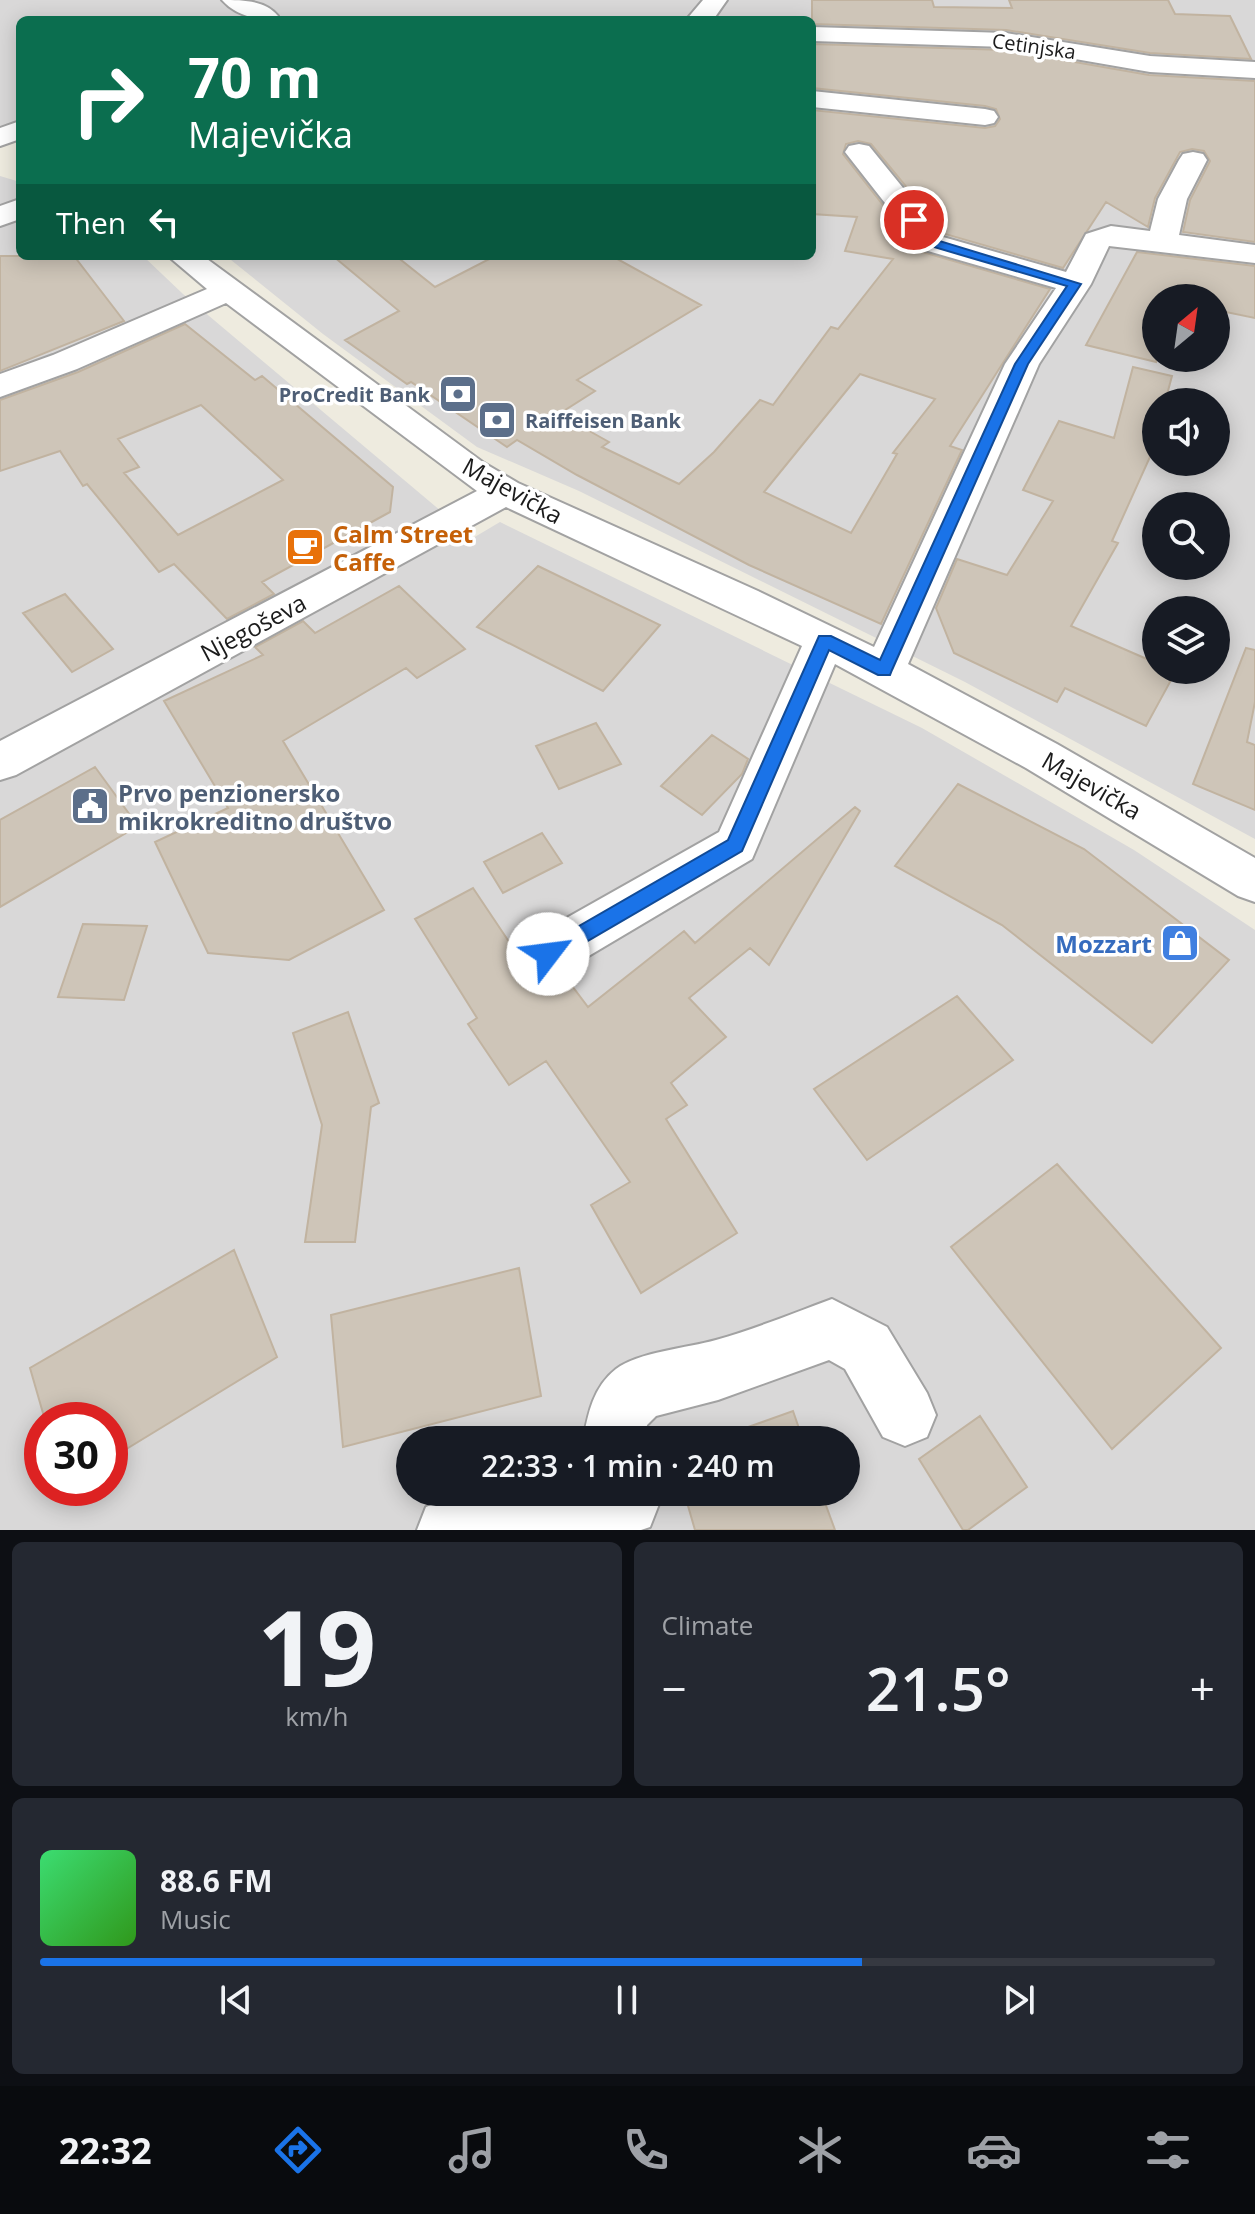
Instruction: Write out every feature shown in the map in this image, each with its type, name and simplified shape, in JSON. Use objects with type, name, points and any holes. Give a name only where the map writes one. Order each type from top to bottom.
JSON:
[{"type":"street","points":[[234,0],[266,16]]},
{"type":"street","points":[[703,16],[715,0]]},
{"type":"street","name":"Cetinjska","points":[[816,34],[1006,40],[1150,64],[1255,70]]},
{"type":"street","points":[[816,99],[985,117]]},
{"type":"street","points":[[859,152],[932,243],[1075,284]]},
{"type":"street","points":[[1164,241],[1165,223],[1174,190],[1193,160]]},
{"type":"street","points":[[884,670],[1022,364],[1075,284],[1097,240],[1111,235],[1255,254]]},
{"type":"street","name":"Majevička","points":[[189,260],[471,471],[505,492],[884,670],[1118,799],[1255,882]]},
{"type":"street","points":[[0,386],[65,362],[230,290]]},
{"type":"street","name":"Njegoševa","points":[[0,762],[505,492]]},
{"type":"street","points":[[548,954],[736,845],[825,640]]},
{"type":"street","points":[[616,1426],[619,1411],[638,1390],[718,1370],[832,1329],[866,1348],[905,1415]]},
{"type":"street","points":[[449,1530],[629,1509]]},
{"type":"shaded area","points":[[0,0],[1255,0],[1255,839],[965,682],[579,491],[477,447],[323,334],[231,260],[816,260],[816,16],[16,16],[16,140],[0,134]]},
{"type":"shaded area","points":[[0,176],[16,181],[16,260],[147,260],[183,294],[473,538],[500,522],[922,728],[1134,850],[1255,930],[1255,1530],[0,1530]]},
{"type":"building","points":[[812,0],[932,0],[934,7],[1012,8],[1009,0],[1168,0],[1175,14],[1230,16],[1251,59],[1150,53],[1006,30],[816,24],[816,16],[812,16]]},
{"type":"building","points":[[816,44],[1006,50],[1149,75],[1255,81],[1255,242],[1183,232],[1190,200],[1210,161],[1204,151],[1192,149],[1180,152],[1155,198],[1148,227],[1106,202],[1063,268],[945,234],[871,144],[858,141],[846,144],[843,154],[919,251],[1050,289],[950,446],[962,450],[881,624],[749,565],[517,440],[507,447],[411,382],[407,384],[345,340],[399,311],[338,260],[401,260],[435,287],[487,260],[619,260],[701,305],[577,380],[595,391],[559,414],[609,442],[602,447],[679,484],[714,452],[760,400],[773,405],[831,327],[838,329],[893,259],[845,251],[857,217],[816,214],[816,110],[985,128],[995,126],[1000,119],[996,109],[816,88]],"holes":[[[860,374],[935,399],[893,453],[897,454],[851,533],[764,492]]]},
{"type":"building","points":[[1137,252],[1255,266],[1255,318],[1230,313],[1230,284],[1142,284],[1142,359],[1086,345]]},
{"type":"building","points":[[0,256],[16,256],[16,260],[77,260],[124,321],[0,371]]},
{"type":"building","points":[[185,324],[255,380],[262,376],[393,487],[390,512],[262,582],[274,594],[227,619],[174,564],[159,572],[87,484],[83,486],[60,451],[0,471],[0,400],[78,372]],"holes":[[[201,405],[283,480],[178,535],[124,473],[139,467],[118,439]]]},
{"type":"building","points":[[1133,367],[1142,369],[1142,372],[1172,376],[1169,388],[1142,388],[1142,475],[1112,541],[1118,543],[1071,626],[1142,657],[1142,684],[1169,684],[1146,726],[1065,688],[1057,702],[954,653],[936,608],[957,559],[1007,575],[1053,501],[1023,490],[1059,421],[1114,438]]},
{"type":"building","points":[[538,566],[660,625],[603,691],[477,627]]},
{"type":"building","points":[[399,586],[465,649],[417,678],[406,668],[283,741],[384,910],[289,960],[208,953],[155,842],[228,808],[164,701],[263,655],[255,647],[303,621],[315,633]]},
{"type":"building","points":[[65,594],[113,649],[72,672],[23,613]]},
{"type":"building","points":[[1246,648],[1255,650],[1255,702],[1247,742],[1255,745],[1255,810],[1193,784]]},
{"type":"building","points":[[596,723],[621,764],[559,789],[536,746]]},
{"type":"building","points":[[712,735],[748,759],[742,774],[702,815],[661,786]]},
{"type":"building","points":[[95,767],[138,826],[0,907],[0,820]]},
{"type":"building","points":[[958,784],[1084,849],[1229,960],[1152,1043],[1002,925],[895,866]]},
{"type":"building","points":[[855,807],[860,811],[769,965],[750,948],[689,998],[726,1037],[671,1083],[687,1105],[666,1119],[737,1233],[641,1293],[591,1205],[630,1182],[546,1061],[509,1085],[468,1024],[477,1018],[415,919],[473,888],[536,982],[563,974],[588,1007],[684,931],[695,943]]},
{"type":"building","points":[[542,833],[562,863],[503,893],[484,862]]},
{"type":"building","points":[[83,924],[147,926],[124,1000],[58,997]]},
{"type":"building","points":[[957,996],[1013,1060],[867,1160],[814,1089]]},
{"type":"building","points":[[348,1012],[379,1103],[371,1107],[355,1242],[305,1242],[322,1125],[293,1033]]},
{"type":"building","points":[[1057,1164],[1221,1348],[1112,1449],[951,1247]]},
{"type":"building","points":[[234,1250],[277,1357],[128,1448],[128,1402],[40,1402],[30,1368]]},
{"type":"building","points":[[519,1268],[541,1396],[425,1426],[396,1426],[396,1433],[343,1447],[331,1315]]},
{"type":"building","points":[[793,1411],[798,1426],[751,1426]]},
{"type":"building","points":[[980,1416],[1027,1487],[968,1530],[963,1530],[919,1459]]},
{"type":"building","points":[[688,1506],[826,1506],[835,1530],[695,1530]]},
{"type":"place","name":"ProCredit Bank","points":[[458,394]]},
{"type":"place","name":"Raiffeisen Bank","points":[[497,420]]},
{"type":"place","name":"Calm Street Caffe","points":[[305,547]]},
{"type":"place","name":"Prvo penzionersko mikrokreditno društvo","points":[[90,806]]},
{"type":"place","name":"Mozzart","points":[[1180,943]]},
{"type":"route","points":[[548,954],[736,845],[825,640],[884,670],[1022,364],[1075,284],[932,243],[914,220]]}]
